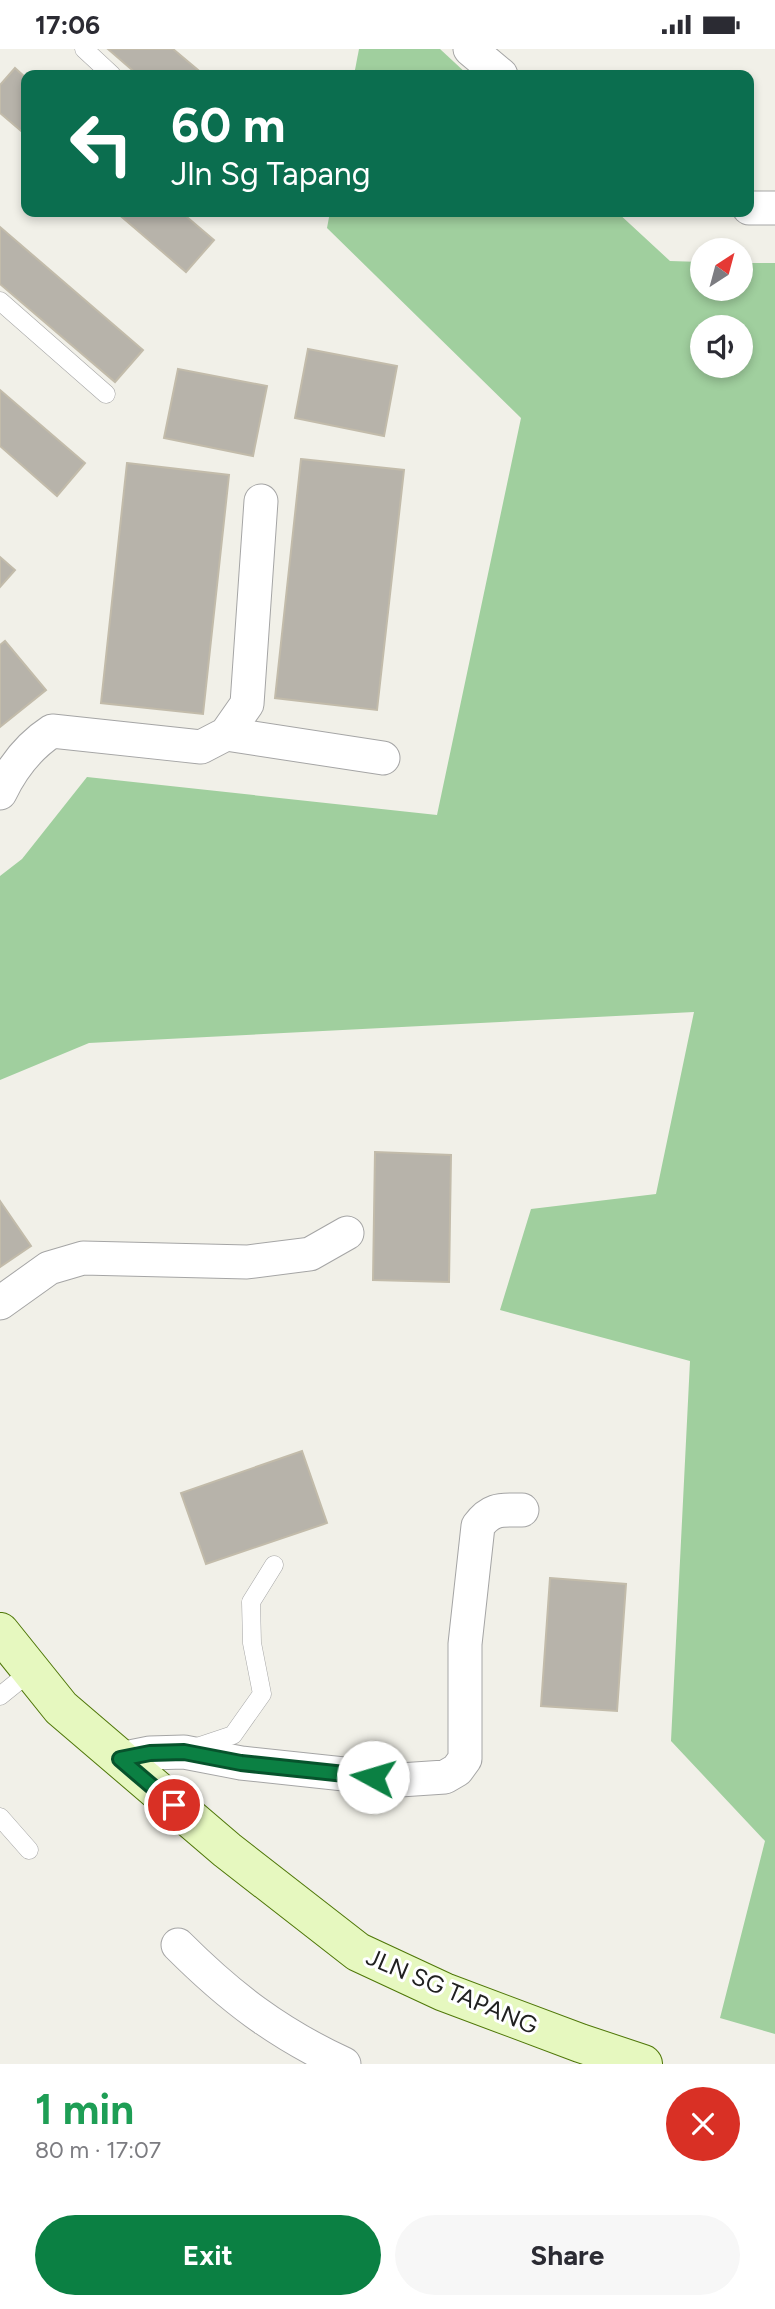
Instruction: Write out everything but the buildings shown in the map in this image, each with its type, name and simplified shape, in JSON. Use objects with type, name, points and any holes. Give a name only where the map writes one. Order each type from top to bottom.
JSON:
[{"type":"street","points":[[470,49],[495,70]]},
{"type":"street","points":[[754,208],[775,208]]},
{"type":"street","points":[[0,793],[34,742],[52,731],[201,747],[226,734],[247,704],[261,501]]},
{"type":"street","points":[[226,734],[383,758]]},
{"type":"street","points":[[0,1303],[49,1268],[83,1258],[247,1262],[310,1254],[347,1233]]},
{"type":"street","points":[[120,1759],[150,1753],[184,1752],[241,1763],[400,1780],[445,1777],[457,1770],[465,1759],[465,1644],[478,1526],[485,1516],[495,1511],[522,1510]]},
{"type":"street","name":"JLN SG TAPANG","points":[[0,1632],[61,1708],[227,1850],[358,1952],[444,1992],[643,2064]]},
{"type":"street","points":[[178,1945],[219,1986],[266,2022],[344,2064]]},
{"type":"lane","points":[[84,49],[107,70]]},
{"type":"lane","points":[[0,301],[106,394]]},
{"type":"lane","points":[[184,1752],[233,1735],[262,1694],[252,1643],[251,1602],[274,1566]]},
{"type":"lane","points":[[0,1696],[31,1671]]},
{"type":"lane","points":[[0,1817],[29,1850]]},
{"type":"green space","points":[[359,49],[440,49],[463,70],[355,70]]},
{"type":"green space","points":[[329,217],[622,217],[670,261],[690,262],[690,301],[753,301],[753,263],[775,263],[775,2034],[720,2018],[765,1841],[671,1741],[690,1361],[500,1310],[531,1209],[656,1194],[694,1012],[89,1043],[0,1080],[0,876],[22,859],[87,777],[437,815],[521,418],[327,228]]},
{"type":"route","points":[[174,1805],[120,1759],[150,1753],[184,1752],[241,1763],[373,1777]]}]
